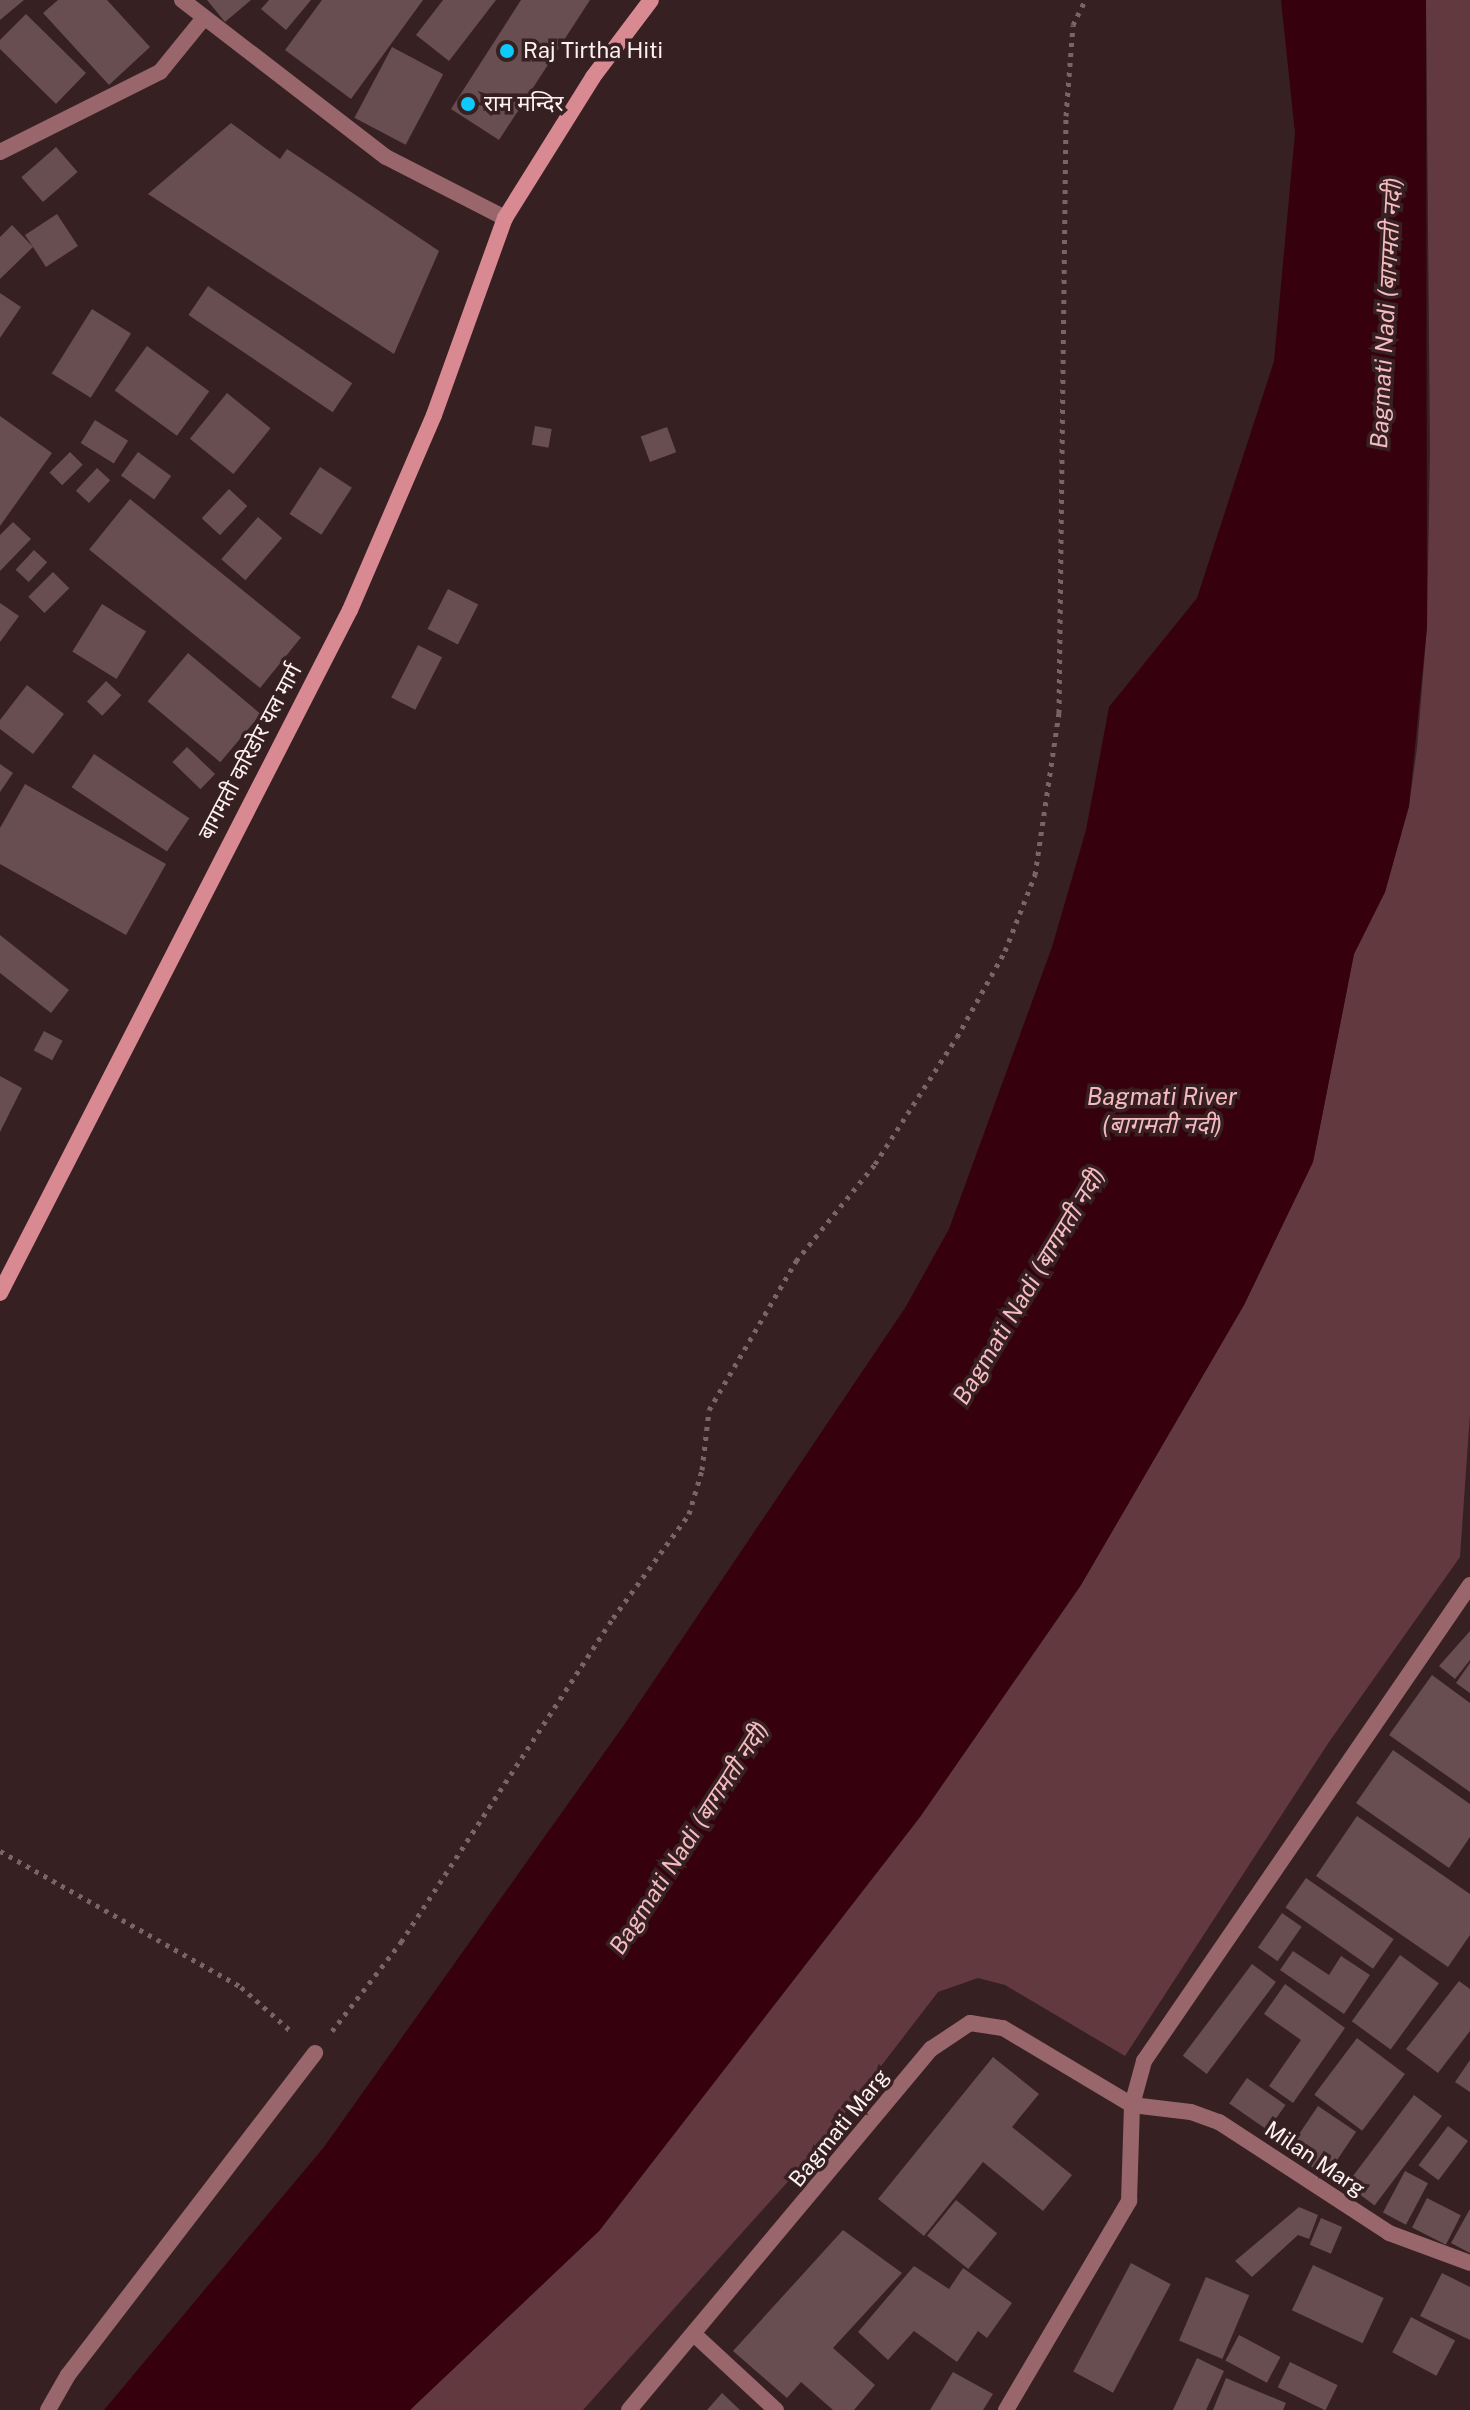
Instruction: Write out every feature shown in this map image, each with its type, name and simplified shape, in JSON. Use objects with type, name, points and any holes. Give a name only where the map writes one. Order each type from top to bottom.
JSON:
[{"type":"street","points":[[182,0],[386,157],[505,218]]},
{"type":"street","name":"बागमती करिडोर यल मार्ग","points":[[0,1293],[350,610],[434,415],[505,218],[593,77],[651,0]]},
{"type":"street","points":[[0,152],[160,72],[203,19]]},
{"type":"street","points":[[1006,2410],[1129,2201],[1132,2105],[1144,2061],[1470,1585]]},
{"type":"street","name":"Bagmati Marg","points":[[629,2410],[696,2336],[931,2049],[958,2027],[982,2022],[1003,2028],[1132,2105]]},
{"type":"street","points":[[48,2410],[68,2375],[315,2053]]},
{"type":"street","name":"Milan Marg","points":[[1132,2105],[1191,2112],[1219,2122],[1366,2220],[1470,2263]]},
{"type":"street","points":[[696,2336],[776,2410]]},
{"type":"path","points":[[0,1851],[241,1987],[315,2053],[401,1942],[613,1618],[689,1514],[702,1470],[709,1410],[796,1261],[875,1164],[957,1037],[1005,951],[1035,875],[1059,713],[1066,116],[1073,25],[1085,0]]},
{"type":"shaded area","points":[[1426,0],[1470,0],[1470,1414],[1460,1557],[1329,1742],[1125,2056],[1005,1985],[978,1978],[938,1992],[818,2148],[583,2410],[410,2410],[599,2231],[920,1817],[1081,1585],[1244,1305],[1313,1162],[1354,954],[1385,892],[1409,806],[1417,748],[1427,627],[1430,450]]},
{"type":"water","name":"Bagmati River (बागमती नदी)","points":[[1281,0],[1426,0],[1427,627],[1409,806],[1385,892],[1354,954],[1313,1162],[1244,1305],[1081,1585],[920,1817],[599,2231],[410,2410],[104,2410],[324,2147],[624,1725],[905,1308],[949,1229],[1052,947],[1086,830],[1109,707],[1197,598],[1274,361],[1295,133]]},
{"type":"building","points":[[0,0],[24,0],[0,20]]},
{"type":"building","points":[[58,0],[107,0],[150,47],[109,85],[43,13]]},
{"type":"building","points":[[207,0],[251,0],[225,22]]},
{"type":"building","points":[[269,0],[311,0],[286,30],[261,9]]},
{"type":"building","points":[[322,0],[423,0],[351,99],[285,50]]},
{"type":"building","points":[[443,0],[496,0],[449,61],[416,35]]},
{"type":"building","points":[[521,0],[590,0],[499,140],[451,109]]},
{"type":"building","points":[[26,14],[86,73],[56,104],[0,49],[0,40]]},
{"type":"building","points":[[392,47],[443,74],[406,145],[354,118]]},
{"type":"building","points":[[231,123],[280,159],[287,149],[439,251],[394,354],[148,194]]},
{"type":"building","points":[[56,147],[78,172],[43,202],[21,177]]},
{"type":"building","points":[[57,214],[78,246],[46,267],[25,235]]},
{"type":"building","points":[[12,225],[33,247],[0,279],[0,237]]},
{"type":"building","points":[[208,286],[352,383],[333,412],[188,315]]},
{"type":"building","points":[[0,293],[21,307],[0,338]]},
{"type":"building","points":[[92,309],[131,333],[91,398],[52,373]]},
{"type":"building","points":[[147,346],[209,391],[177,436],[115,390]]},
{"type":"building","points":[[227,393],[271,428],[233,474],[190,439]]},
{"type":"building","points":[[0,416],[52,453],[0,526]]},
{"type":"building","points":[[95,420],[128,441],[114,464],[81,443]]},
{"type":"building","points":[[535,426],[552,429],[548,448],[532,445]]},
{"type":"building","points":[[667,427],[676,452],[650,462],[641,437]]},
{"type":"building","points":[[70,452],[83,465],[62,485],[49,473]]},
{"type":"building","points":[[138,452],[171,476],[154,500],[121,475]]},
{"type":"building","points":[[320,467],[352,488],[321,535],[290,514]]},
{"type":"building","points":[[97,468],[110,480],[89,503],[76,491]]},
{"type":"building","points":[[229,489],[247,506],[220,535],[202,518]]},
{"type":"building","points":[[130,499],[301,637],[260,688],[89,550]]},
{"type":"building","points":[[258,517],[282,538],[245,580],[221,559]]},
{"type":"building","points":[[13,522],[31,539],[0,571],[0,535]]},
{"type":"building","points":[[34,550],[47,562],[29,582],[16,570]]},
{"type":"building","points":[[53,572],[69,588],[45,613],[28,597]]},
{"type":"building","points":[[448,589],[478,604],[458,645],[428,629]]},
{"type":"building","points":[[0,603],[19,616],[0,642]]},
{"type":"building","points":[[102,604],[146,632],[116,679],[72,651]]},
{"type":"building","points":[[418,645],[442,657],[415,710],[391,698]]},
{"type":"building","points":[[188,653],[261,714],[220,762],[148,701]]},
{"type":"building","points":[[106,681],[121,695],[102,716],[87,701]]},
{"type":"building","points":[[27,685],[64,714],[33,754],[0,729],[0,720]]},
{"type":"building","points":[[187,747],[215,774],[200,789],[172,762]]},
{"type":"building","points":[[94,754],[189,818],[167,851],[72,787]]},
{"type":"building","points":[[0,764],[13,773],[0,792]]},
{"type":"building","points":[[25,784],[166,864],[126,935],[0,864],[0,828]]},
{"type":"building","points":[[0,935],[69,990],[51,1013],[0,973]]},
{"type":"building","points":[[44,1031],[63,1041],[52,1060],[34,1050]]},
{"type":"building","points":[[0,1076],[22,1088],[0,1132]]},
{"type":"building","points":[[1470,1631],[1470,1660],[1455,1679],[1439,1666]]},
{"type":"building","points":[[1470,1663],[1470,1693],[1456,1683]]},
{"type":"building","points":[[1432,1675],[1470,1703],[1470,1792],[1389,1735]]},
{"type":"building","points":[[1393,1750],[1470,1804],[1470,1837],[1449,1868],[1356,1803]]},
{"type":"building","points":[[1357,1816],[1470,1894],[1470,1935],[1448,1967],[1316,1876]]},
{"type":"building","points":[[1306,1878],[1394,1939],[1373,1969],[1285,1907]]},
{"type":"building","points":[[1282,1913],[1302,1927],[1278,1961],[1258,1947]]},
{"type":"building","points":[[1293,1951],[1329,1975],[1341,1956],[1370,1975],[1344,2014],[1280,1970]]},
{"type":"building","points":[[1400,1955],[1439,1983],[1391,2050],[1352,2021]]},
{"type":"building","points":[[1252,1964],[1276,1982],[1207,2074],[1183,2056]]},
{"type":"building","points":[[1459,1981],[1470,1989],[1470,2031],[1438,2073],[1406,2049]]},
{"type":"building","points":[[1285,1984],[1345,2028],[1293,2103],[1269,2086],[1301,2040],[1264,2014]]},
{"type":"building","points":[[1357,2038],[1405,2074],[1362,2131],[1314,2095]]},
{"type":"building","points":[[993,2057],[1039,2094],[1012,2127],[1072,2175],[1043,2211],[983,2162],[924,2236],[878,2199]]},
{"type":"building","points":[[1470,2060],[1470,2092],[1455,2082]]},
{"type":"building","points":[[1247,2078],[1286,2105],[1268,2130],[1229,2103]]},
{"type":"building","points":[[1414,2095],[1442,2116],[1375,2206],[1347,2184]]},
{"type":"building","points":[[1318,2106],[1356,2132],[1326,2176],[1288,2151]]},
{"type":"building","points":[[1448,2126],[1468,2141],[1438,2180],[1419,2165]]},
{"type":"building","points":[[1405,2171],[1428,2183],[1406,2225],[1383,2212]]},
{"type":"building","points":[[1427,2198],[1461,2215],[1446,2245],[1412,2227]]},
{"type":"building","points":[[956,2200],[997,2233],[968,2269],[927,2236]]},
{"type":"building","points":[[1299,2207],[1318,2215],[1309,2239],[1298,2235],[1252,2277],[1235,2261]]},
{"type":"building","points":[[1470,2209],[1470,2253],[1451,2243]]},
{"type":"building","points":[[1321,2218],[1342,2227],[1331,2254],[1310,2245]]},
{"type":"building","points":[[843,2230],[902,2273],[833,2348],[875,2385],[854,2410],[833,2410],[801,2382],[787,2398],[733,2351]]},
{"type":"building","points":[[1131,2263],[1171,2284],[1113,2393],[1073,2372]]},
{"type":"building","points":[[1313,2265],[1384,2298],[1363,2343],[1292,2310]]},
{"type":"building","points":[[914,2266],[949,2289],[963,2268],[1012,2303],[987,2338],[978,2331],[957,2362],[914,2331],[888,2360],[858,2332]]},
{"type":"building","points":[[1442,2273],[1470,2287],[1470,2340],[1420,2316]]},
{"type":"building","points":[[1206,2277],[1249,2295],[1222,2359],[1179,2341]]},
{"type":"building","points":[[1411,2317],[1455,2340],[1436,2376],[1392,2352]]},
{"type":"building","points":[[1239,2335],[1280,2357],[1267,2383],[1225,2361]]},
{"type":"building","points":[[1197,2358],[1224,2371],[1206,2410],[1173,2410]]},
{"type":"building","points":[[1290,2362],[1338,2385],[1326,2410],[1278,2387]]},
{"type":"building","points":[[953,2372],[993,2394],[983,2410],[930,2410]]},
{"type":"building","points":[[1226,2378],[1286,2403],[1283,2410],[1213,2410]]},
{"type":"building","points":[[722,2393],[740,2410],[707,2410]]},
{"type":"place","name":"Raj Tirtha Hiti","points":[[507,51]]},
{"type":"place","name":"राम मन्दिर","points":[[468,104]]},
{"type":"water label","name":"Bagmati Nadi (बागमती नदी)","points":[[1386,313]]},
{"type":"water label","name":"Bagmati Nadi (बागमती नदी)","points":[[1029,1286]]},
{"type":"water label","name":"Bagmati Nadi (बागमती नदी)","points":[[689,1838]]}]
